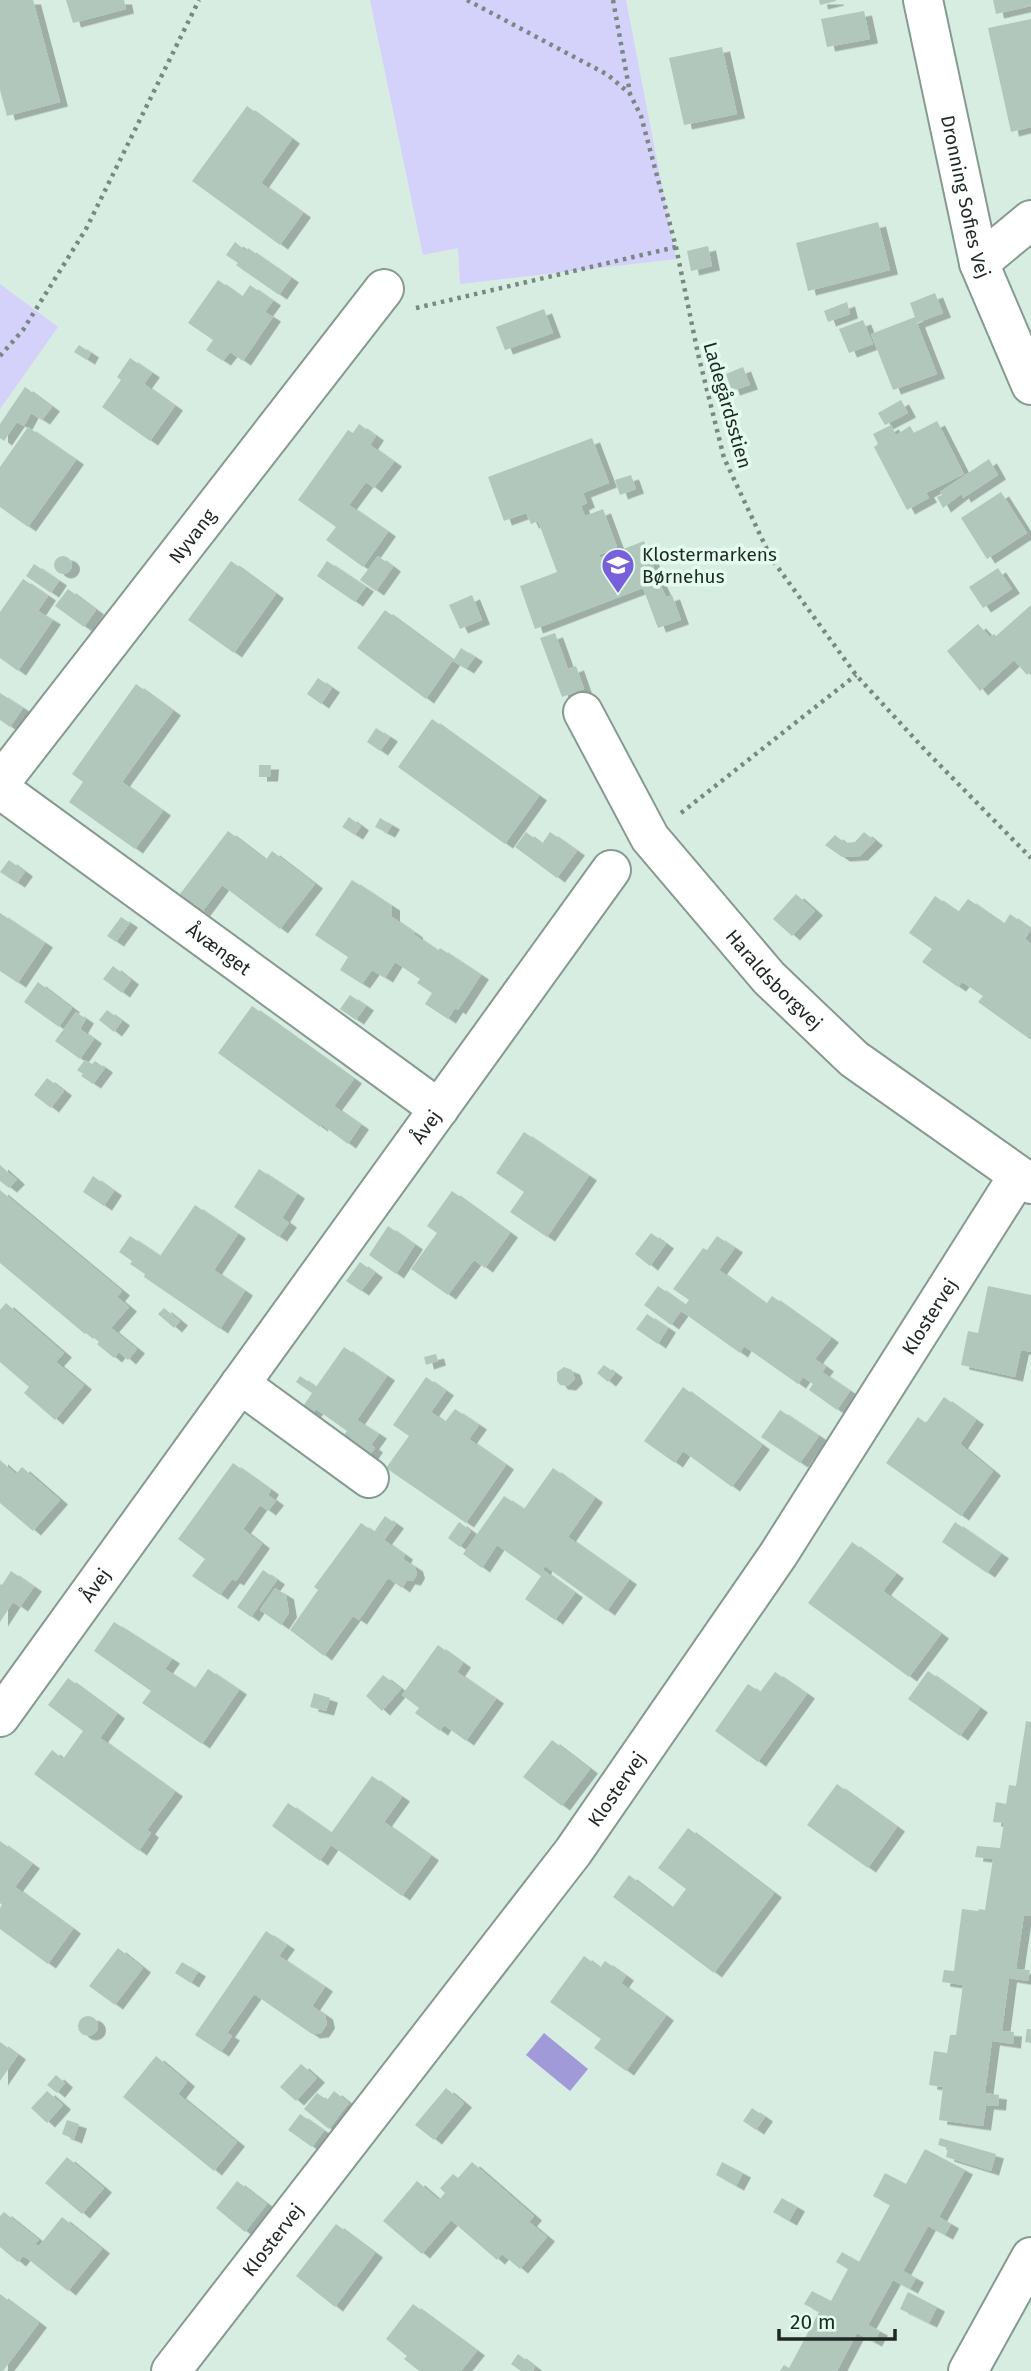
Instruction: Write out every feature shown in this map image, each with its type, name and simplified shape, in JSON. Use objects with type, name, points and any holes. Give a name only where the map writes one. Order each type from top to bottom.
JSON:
[{"type":"street","name":"Dronning Sofies Vej","points":[[923,0],[979,263],[1031,385]]},
{"type":"street","points":[[979,263],[1031,220]]},
{"type":"street","name":"Nyvang","points":[[0,783],[376,298]]},
{"type":"street","name":"Haraldsborgvej","points":[[583,712],[650,838],[769,978],[854,1059],[1025,1180]]},
{"type":"street","name":"Åvænget","points":[[0,789],[439,1109]]},
{"type":"street","name":"Åvej","points":[[0,1717],[611,870]]},
{"type":"street","name":"Klostervej","points":[[171,2371],[573,1852],[778,1555],[1025,1180]]},
{"type":"street","points":[[240,1384],[369,1478]]},
{"type":"street","points":[[975,2369],[1031,2257]]},
{"type":"path","points":[[0,356],[23,330],[86,229],[199,0]]},
{"type":"path","points":[[467,0],[608,75],[631,94]]},
{"type":"path","name":"Ladegårdsstien","points":[[613,0],[631,94],[641,116],[676,247],[698,354],[724,458],[771,558],[856,675],[1031,858]]},
{"type":"path","points":[[376,298],[386,316],[676,247]]},
{"type":"path","points":[[650,838],[856,675]]},
{"type":"shaded area","points":[[370,0],[626,0],[676,259],[460,284],[458,248],[423,255]]},
{"type":"shaded area","points":[[0,284],[58,327],[0,409]]},
{"type":"shaded area","points":[[544,2033],[588,2069],[570,2091],[526,2055]]},
{"type":"building","points":[[0,0],[33,0],[60,102],[7,116],[0,90]]},
{"type":"building","points":[[66,0],[124,0],[126,9],[73,23]]},
{"type":"building","points":[[819,0],[836,0],[836,1],[820,5]]},
{"type":"building","points":[[993,0],[1031,0],[1031,6],[996,14]]},
{"type":"building","points":[[864,11],[870,39],[827,47],[821,19]]},
{"type":"building","points":[[1031,19],[1031,127],[1011,132],[988,28]]},
{"type":"building","points":[[722,47],[737,114],[684,125],[669,58]]},
{"type":"building","points":[[247,106],[292,139],[261,183],[303,213],[280,245],[192,181]]},
{"type":"building","points":[[878,222],[890,270],[808,291],[796,243]]},
{"type":"building","points":[[235,242],[291,278],[279,295],[226,255]]},
{"type":"building","points":[[708,246],[712,266],[691,271],[687,251]]},
{"type":"building","points":[[218,280],[242,297],[250,285],[273,301],[265,312],[273,317],[243,361],[230,352],[223,361],[206,350],[213,340],[188,323]]},
{"type":"building","points":[[935,293],[943,313],[917,323],[937,374],[893,390],[871,334],[915,317],[910,303]]},
{"type":"building","points":[[847,302],[850,314],[828,322],[824,311]]},
{"type":"building","points":[[544,309],[553,333],[505,350],[496,327]]},
{"type":"building","points":[[863,320],[873,344],[849,353],[839,329]]},
{"type":"building","points":[[79,345],[91,353],[87,360],[74,352]]},
{"type":"building","points":[[130,358],[152,373],[144,384],[175,406],[150,441],[102,407],[121,380],[117,377]]},
{"type":"building","points":[[743,367],[750,385],[732,391],[726,374]]},
{"type":"building","points":[[25,387],[52,407],[42,420],[31,413],[24,426],[17,422],[4,441],[0,438],[0,424]]},
{"type":"building","points":[[901,400],[908,413],[885,425],[878,413]]},
{"type":"building","points":[[937,421],[964,474],[926,493],[929,498],[907,510],[874,447],[878,444],[873,434],[891,425],[896,435],[910,426],[914,433]]},
{"type":"building","points":[[359,424],[376,436],[370,445],[394,462],[374,488],[366,482],[349,505],[388,532],[363,567],[326,540],[336,527],[298,500],[348,430],[353,433]]},
{"type":"building","points":[[28,427],[76,460],[28,527],[0,507],[0,467]]},
{"type":"building","points":[[592,438],[609,483],[583,493],[587,503],[581,506],[585,516],[603,509],[617,547],[599,555],[600,558],[644,541],[666,597],[672,595],[681,620],[658,628],[643,588],[535,629],[520,586],[557,572],[538,521],[531,524],[526,513],[504,521],[488,477]]},
{"type":"building","points":[[989,459],[998,475],[963,498],[961,494],[943,508],[937,497],[942,495],[940,492]]},
{"type":"building","points":[[631,475],[636,489],[620,495],[615,480]]},
{"type":"building","points":[[1001,492],[1027,533],[987,559],[961,518]]},
{"type":"building","points":[[63,556],[69,559],[72,565],[69,571],[63,574],[57,571],[54,565],[57,559]]},
{"type":"building","points":[[378,556],[393,567],[376,591],[360,580]]},
{"type":"building","points":[[231,561],[276,594],[234,653],[188,620]]},
{"type":"building","points":[[327,561],[366,587],[355,602],[317,576]]},
{"type":"building","points":[[34,564],[59,581],[51,593],[26,576]]},
{"type":"building","points":[[998,568],[1012,589],[983,608],[969,587]]},
{"type":"building","points":[[23,579],[48,596],[38,611],[53,620],[18,671],[0,658],[0,612]]},
{"type":"building","points":[[68,589],[96,610],[84,627],[55,606]]},
{"type":"building","points":[[472,595],[482,620],[460,629],[449,605]]},
{"type":"building","points":[[1031,605],[1031,671],[1027,675],[1014,660],[980,691],[947,651],[978,624],[990,637],[994,634],[996,636]]},
{"type":"building","points":[[385,610],[453,660],[426,699],[357,648]]},
{"type":"building","points":[[555,633],[568,669],[576,666],[584,689],[562,697],[540,638]]},
{"type":"building","points":[[461,648],[475,657],[466,669],[453,661]]},
{"type":"building","points":[[318,678],[332,688],[321,704],[307,694]]},
{"type":"building","points":[[136,684],[173,711],[122,782],[163,811],[135,849],[69,802],[83,782],[72,774]]},
{"type":"building","points":[[0,693],[23,708],[10,727],[0,720]]},
{"type":"building","points":[[432,719],[539,796],[505,844],[398,767]]},
{"type":"building","points":[[376,728],[390,737],[380,751],[367,742]]},
{"type":"building","points":[[259,765],[271,765],[270,777],[259,777]]},
{"type":"building","points":[[349,817],[361,826],[355,835],[342,827]]},
{"type":"building","points":[[380,818],[392,825],[387,833],[375,827]]},
{"type":"building","points":[[228,831],[266,860],[272,851],[315,884],[280,929],[222,885],[202,912],[180,894]]},
{"type":"building","points":[[526,832],[542,844],[550,832],[577,851],[557,878],[515,847]]},
{"type":"building","points":[[864,832],[875,841],[860,856],[842,857],[825,845],[835,835],[845,843],[855,842]]},
{"type":"building","points":[[9,860],[25,872],[17,883],[0,872]]},
{"type":"building","points":[[352,880],[392,906],[392,917],[415,935],[481,975],[458,1010],[455,1008],[448,1019],[425,1004],[432,993],[417,983],[420,979],[395,962],[385,978],[372,970],[362,984],[340,970],[348,957],[315,935]]},
{"type":"building","points":[[796,894],[815,911],[792,936],[773,919]]},
{"type":"building","points":[[935,896],[958,912],[968,899],[1004,924],[1010,914],[1031,929],[1025,939],[1031,944],[1031,1040],[978,1002],[983,996],[962,982],[958,987],[922,962],[932,949],[909,933]]},
{"type":"building","points":[[0,913],[45,943],[18,983],[0,971]]},
{"type":"building","points":[[121,917],[130,923],[116,942],[107,936]]},
{"type":"building","points":[[113,966],[131,980],[122,993],[103,979]]},
{"type":"building","points":[[38,982],[72,1008],[59,1027],[24,1002]]},
{"type":"building","points":[[350,995],[366,1006],[356,1020],[340,1009]]},
{"type":"building","points":[[252,1006],[354,1079],[334,1106],[361,1125],[348,1144],[321,1124],[320,1127],[218,1053]]},
{"type":"building","points":[[107,1010],[122,1021],[114,1032],[99,1020]]},
{"type":"building","points":[[76,1012],[86,1019],[80,1029],[94,1039],[80,1059],[55,1041]]},
{"type":"building","points":[[85,1060],[92,1064],[95,1061],[105,1068],[93,1084],[77,1070]]},
{"type":"building","points":[[47,1078],[64,1091],[51,1108],[34,1095]]},
{"type":"building","points":[[524,1132],[589,1176],[547,1237],[510,1212],[524,1192],[496,1173]]},
{"type":"building","points":[[0,1165],[17,1180],[9,1188],[0,1181]]},
{"type":"building","points":[[259,1169],[297,1194],[282,1218],[289,1223],[279,1237],[234,1207]]},
{"type":"building","points":[[93,1176],[114,1191],[104,1206],[83,1192]]},
{"type":"building","points":[[0,1190],[122,1291],[117,1297],[129,1307],[111,1328],[137,1349],[128,1360],[119,1352],[114,1358],[87,1332],[85,1334],[0,1263]]},
{"type":"building","points":[[452,1191],[510,1233],[485,1268],[474,1260],[448,1295],[411,1269],[437,1233],[427,1226]]},
{"type":"building","points":[[195,1205],[238,1234],[214,1270],[245,1291],[220,1329],[144,1277],[145,1274],[130,1264],[132,1261],[119,1252],[130,1236],[160,1256]]},
{"type":"building","points":[[388,1226],[415,1245],[396,1274],[369,1255]]},
{"type":"building","points":[[651,1233],[666,1244],[650,1266],[635,1254]]},
{"type":"building","points":[[717,1236],[735,1248],[719,1270],[766,1304],[772,1296],[831,1338],[815,1359],[826,1367],[822,1372],[850,1391],[837,1410],[809,1390],[813,1384],[803,1377],[798,1384],[744,1346],[740,1353],[681,1311],[671,1325],[644,1305],[658,1286],[685,1305],[689,1300],[673,1289],[703,1248],[707,1250]]},
{"type":"building","points":[[360,1262],[375,1273],[361,1291],[346,1281]]},
{"type":"building","points":[[988,1286],[1031,1295],[1031,1352],[1021,1350],[1015,1377],[961,1365],[968,1331],[978,1333]]},
{"type":"building","points":[[6,1303],[64,1353],[56,1362],[84,1385],[55,1420],[24,1393],[29,1387],[0,1362],[0,1310]]},
{"type":"building","points":[[164,1308],[180,1321],[174,1328],[158,1314]]},
{"type":"building","points":[[647,1314],[668,1328],[658,1344],[636,1329]]},
{"type":"building","points":[[344,1347],[387,1376],[357,1420],[379,1434],[371,1445],[375,1448],[368,1458],[341,1439],[347,1431],[316,1409],[312,1414],[302,1408],[312,1393],[296,1382],[300,1376],[316,1387]]},
{"type":"building","points":[[436,1354],[438,1361],[426,1365],[424,1357]]},
{"type":"building","points":[[604,1365],[615,1373],[608,1382],[597,1373]]},
{"type":"building","points":[[564,1367],[572,1370],[575,1379],[568,1386],[560,1385],[557,1381],[557,1372]]},
{"type":"building","points":[[426,1377],[446,1391],[431,1412],[445,1422],[455,1409],[479,1425],[469,1439],[506,1465],[466,1523],[386,1468],[409,1436],[393,1425]]},
{"type":"building","points":[[683,1387],[762,1445],[732,1487],[683,1451],[675,1463],[644,1441]]},
{"type":"building","points":[[944,1397],[976,1420],[960,1444],[993,1471],[961,1516],[886,1463],[918,1417],[926,1423]]},
{"type":"building","points":[[780,1410],[819,1436],[800,1463],[761,1437]]},
{"type":"building","points":[[0,1460],[16,1474],[22,1467],[60,1500],[33,1531],[0,1503]]},
{"type":"building","points":[[233,1463],[271,1490],[268,1495],[276,1501],[268,1511],[260,1505],[243,1529],[262,1544],[236,1581],[232,1579],[220,1595],[192,1576],[205,1559],[178,1539]]},
{"type":"building","points":[[553,1468],[595,1498],[568,1537],[629,1580],[607,1611],[545,1566],[543,1570],[575,1593],[555,1620],[525,1599],[541,1576],[497,1545],[482,1568],[463,1554],[504,1496],[524,1509]]},
{"type":"building","points":[[385,1516],[396,1524],[384,1540],[405,1555],[403,1559],[415,1567],[417,1574],[413,1581],[407,1580],[402,1588],[388,1578],[359,1620],[353,1616],[324,1656],[290,1630],[318,1590],[314,1587],[361,1523],[374,1532]]},
{"type":"building","points":[[459,1522],[471,1531],[460,1547],[448,1538]]},
{"type":"building","points":[[955,1522],[1001,1554],[987,1573],[942,1542]]},
{"type":"building","points":[[852,1542],[896,1574],[883,1591],[941,1634],[909,1677],[808,1603]]},
{"type":"building","points":[[263,1570],[277,1580],[251,1617],[237,1607]]},
{"type":"building","points":[[11,1571],[34,1587],[20,1607],[13,1602],[0,1622],[0,1584],[2,1585]]},
{"type":"building","points":[[275,1588],[286,1595],[289,1613],[281,1625],[260,1610]]},
{"type":"building","points":[[114,1622],[172,1659],[165,1669],[195,1688],[208,1669],[239,1690],[202,1744],[142,1703],[151,1691],[94,1651]]},
{"type":"building","points":[[438,1645],[463,1663],[457,1672],[496,1699],[466,1741],[444,1725],[440,1731],[415,1713],[419,1708],[402,1695]]},
{"type":"building","points":[[928,1671],[980,1708],[960,1736],[908,1699]]},
{"type":"building","points":[[775,1672],[807,1694],[758,1762],[715,1731],[748,1684],[760,1692]]},
{"type":"building","points":[[383,1675],[401,1689],[382,1711],[366,1696]]},
{"type":"building","points":[[68,1678],[117,1714],[100,1738],[175,1792],[147,1830],[151,1833],[139,1851],[34,1774],[52,1750],[63,1759],[83,1731],[48,1705]]},
{"type":"building","points":[[314,1693],[330,1698],[326,1711],[310,1707]]},
{"type":"building","points":[[1026,1721],[1031,1722],[1031,1916],[1024,1915],[1016,1969],[1030,1970],[1028,1981],[1009,1978],[1002,2031],[1014,2032],[1013,2044],[992,2041],[985,2093],[999,2095],[998,2106],[986,2105],[983,2126],[939,2120],[943,2087],[929,2085],[934,2051],[947,2053],[950,2035],[956,2035],[963,1985],[942,1982],[944,1970],[954,1971],[962,1909],[985,1910],[993,1859],[975,1857],[977,1846],[1000,1848],[1004,1823],[993,1822],[996,1802],[1006,1804],[1009,1785],[1016,1786]]},
{"type":"building","points":[[552,1740],[590,1769],[562,1806],[523,1777]]},
{"type":"building","points":[[372,1776],[402,1797],[384,1822],[431,1856],[402,1896],[331,1845],[320,1861],[272,1826],[288,1803],[331,1833]]},
{"type":"building","points":[[837,1784],[897,1827],[868,1868],[807,1825]]},
{"type":"building","points":[[688,1828],[774,1893],[714,1973],[613,1897],[629,1875],[672,1908],[686,1889],[658,1868]]},
{"type":"building","points":[[0,1841],[32,1864],[15,1887],[73,1929],[48,1964],[0,1929]]},
{"type":"building","points":[[266,1931],[287,1945],[279,1956],[325,1987],[312,2006],[325,2015],[327,2024],[321,2033],[312,2034],[254,1994],[227,2033],[232,2036],[221,2052],[195,2035]]},
{"type":"building","points":[[118,1948],[143,1968],[115,2005],[89,1986]]},
{"type":"building","points":[[584,1956],[600,1968],[605,1961],[626,1976],[621,1983],[666,2016],[626,2071],[594,2048],[601,2039],[550,2002]]},
{"type":"building","points":[[182,1962],[198,1972],[191,1983],[175,1973]]},
{"type":"building","points":[[88,2016],[95,2019],[98,2026],[95,2033],[88,2036],[81,2033],[78,2026],[81,2019]]},
{"type":"building","points":[[1027,2029],[1031,2029],[1031,2043],[1025,2042]]},
{"type":"building","points":[[0,2042],[18,2055],[0,2081]]},
{"type":"building","points":[[156,2056],[187,2082],[178,2094],[237,2142],[214,2171],[123,2097]]},
{"type":"building","points":[[301,2064],[317,2078],[296,2101],[280,2087]]},
{"type":"building","points":[[56,2075],[65,2083],[57,2093],[47,2085]]},
{"type":"building","points":[[446,2088],[464,2103],[434,2140],[415,2125]]},
{"type":"building","points":[[47,2091],[63,2105],[47,2123],[31,2108]]},
{"type":"building","points":[[334,2091],[349,2103],[329,2129],[304,2109],[317,2093],[327,2100]]},
{"type":"building","points":[[752,2108],[765,2117],[756,2130],[743,2121]]},
{"type":"building","points":[[300,2114],[324,2131],[312,2147],[288,2130]]},
{"type":"building","points":[[67,2120],[79,2124],[74,2139],[62,2134]]},
{"type":"building","points":[[940,2138],[996,2154],[991,2171],[946,2157],[948,2148],[938,2145]]},
{"type":"building","points":[[925,2149],[965,2170],[939,2217],[951,2224],[945,2235],[928,2226],[903,2271],[916,2278],[910,2289],[893,2280],[868,2325],[880,2331],[874,2342],[857,2333],[837,2371],[780,2371],[784,2365],[789,2368],[819,2312],[804,2304],[812,2291],[831,2301],[848,2269],[836,2262],[842,2252],[859,2262],[890,2205],[873,2196],[885,2173],[906,2184]]},
{"type":"building","points":[[67,2157],[104,2188],[82,2214],[45,2183]]},
{"type":"building","points":[[472,2162],[534,2216],[529,2222],[547,2237],[520,2269],[502,2254],[497,2260],[451,2220],[422,2254],[383,2221],[417,2181],[439,2200],[445,2193],[440,2188],[453,2174],[458,2178]]},
{"type":"building","points":[[722,2162],[743,2173],[736,2186],[716,2175]]},
{"type":"building","points":[[237,2181],[267,2204],[245,2232],[216,2208]]},
{"type":"building","points":[[782,2198],[797,2207],[789,2221],[773,2212]]},
{"type":"building","points":[[4,2212],[39,2240],[35,2244],[39,2246],[62,2217],[102,2249],[68,2291],[28,2259],[23,2256],[18,2262],[0,2247],[0,2216]]},
{"type":"building","points":[[336,2224],[375,2253],[335,2307],[296,2276]]},
{"type":"building","points":[[908,2292],[937,2307],[929,2323],[900,2309]]},
{"type":"building","points":[[0,2294],[39,2323],[3,2371],[0,2371]]},
{"type":"building","points":[[413,2304],[477,2351],[461,2371],[419,2371],[404,2359],[407,2356],[386,2339]]},
{"type":"building","points":[[518,2354],[535,2367],[533,2371],[521,2371],[511,2364]]},
{"type":"place","name":"Klostermarkens Børnehus","points":[[618,595]]}]
